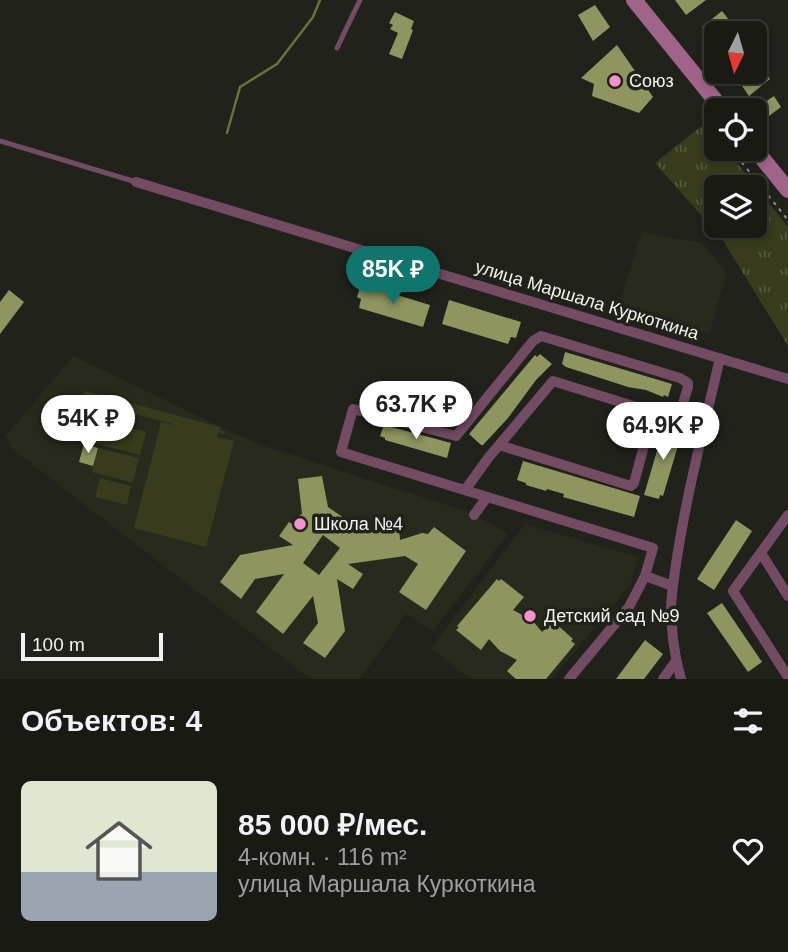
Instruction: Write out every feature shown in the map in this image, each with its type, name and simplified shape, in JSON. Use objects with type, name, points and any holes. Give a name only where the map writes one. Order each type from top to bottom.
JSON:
[{"type":"main road","points":[[634,0],[713,98]]},
{"type":"main road","points":[[765,161],[788,190]]},
{"type":"street","name":"улица Маршала Куркоткина","points":[[136,182],[788,379]]},
{"type":"street","points":[[569,679],[629,607],[645,576],[653,548],[341,452],[353,409],[456,436],[533,341],[541,336],[680,378],[688,383],[688,387],[678,420]]},
{"type":"street","points":[[681,679],[676,662],[671,596],[691,485],[720,358]]},
{"type":"street","points":[[465,490],[553,381],[704,428]]},
{"type":"street","points":[[499,445],[631,486],[653,412]]},
{"type":"street","points":[[474,515],[487,497]]},
{"type":"street","points":[[788,515],[733,591],[788,677]]},
{"type":"street","points":[[761,553],[788,596]]},
{"type":"street","points":[[645,576],[673,586]]},
{"type":"street","points":[[663,679],[676,662]]},
{"type":"lane","points":[[337,48],[360,0]]},
{"type":"lane","points":[[0,141],[136,182]]},
{"type":"path","points":[[741,161],[788,219]]},
{"type":"shaded area","points":[[642,232],[702,243],[727,273],[709,334],[618,306]]},
{"type":"shaded area","name":"Школа №4","points":[[73,356],[255,443],[468,512],[508,533],[433,631],[406,614],[360,679],[311,679],[11,448],[5,437]]},
{"type":"shaded area","name":"Детский сад №9","points":[[525,524],[638,557],[631,584],[552,679],[471,679],[431,648]]},
{"type":"green space","points":[[704,124],[704,161],[736,161],[747,175],[704,175],[704,219],[655,163]]},
{"type":"green space","points":[[767,201],[788,227],[788,346],[722,239],[767,238]]},
{"type":"green space","points":[[85,391],[220,427],[219,430],[224,434],[218,432],[217,437],[234,441],[206,547],[134,528],[161,422],[184,427],[83,400]]},
{"type":"green space","points":[[99,420],[146,432],[140,455],[93,443]]},
{"type":"green space","points":[[98,448],[139,458],[133,483],[92,472]]},
{"type":"green space","points":[[100,478],[131,486],[127,505],[95,497]]},
{"type":"building","points":[[675,0],[706,0],[686,15]]},
{"type":"building","points":[[595,5],[610,27],[593,41],[578,15]]},
{"type":"building","points":[[722,11],[730,21],[710,21]]},
{"type":"building","points":[[395,12],[414,21],[402,59],[389,54],[398,33],[390,29],[393,25],[389,23]]},
{"type":"building","name":"Союз","points":[[617,45],[653,97],[639,113],[592,96],[594,84],[581,78]]},
{"type":"building","points":[[741,84],[764,84],[749,96]]},
{"type":"building","points":[[774,96],[781,107],[769,116],[767,113],[767,101]]},
{"type":"building","points":[[361,284],[430,305],[423,327],[359,308],[361,299],[357,297]]},
{"type":"building","points":[[9,290],[24,302],[0,334],[0,302]]},
{"type":"building","points":[[449,300],[521,322],[516,338],[511,337],[508,344],[442,324]]},
{"type":"building","points":[[565,352],[672,384],[668,397],[566,367],[562,364]]},
{"type":"building","points":[[540,354],[552,364],[536,380],[508,418],[481,445],[469,434],[535,355],[537,357]]},
{"type":"building","points":[[384,425],[451,443],[447,458],[385,440],[380,436]]},
{"type":"building","points":[[667,425],[682,432],[663,496],[660,495],[659,499],[644,495],[664,427]]},
{"type":"building","points":[[84,444],[98,448],[93,466],[79,462]]},
{"type":"building","points":[[523,461],[640,496],[634,517],[563,497],[564,494],[526,485],[517,480]]},
{"type":"building","points":[[322,476],[328,507],[366,533],[399,529],[400,540],[422,533],[428,534],[434,527],[466,551],[426,610],[399,592],[418,564],[405,556],[348,564],[363,574],[353,589],[337,579],[345,631],[325,658],[303,643],[318,623],[313,596],[283,634],[256,612],[284,574],[255,579],[241,599],[220,582],[240,555],[293,545],[279,536],[289,522],[304,532],[298,479]],"holes":[[[323,535],[340,548],[319,575],[303,563]]]},
{"type":"building","points":[[736,520],[752,531],[714,590],[697,579]]},
{"type":"building","points":[[497,579],[501,579],[524,597],[513,610],[532,620],[542,632],[553,621],[573,639],[571,641],[575,644],[546,679],[516,679],[507,671],[517,660],[500,651],[489,639],[481,650],[456,630]]},
{"type":"building","points":[[722,603],[762,662],[748,672],[707,613]]},
{"type":"building","points":[[645,640],[663,654],[644,679],[616,679]]},
{"type":"waterway","points":[[227,133],[240,87],[277,64],[313,17],[320,0]]},
{"type":"place","name":"Союз","points":[[615,81]]},
{"type":"place","name":"Школа №4","points":[[300,524]]},
{"type":"place","name":"Детский сад №9","points":[[530,616]]}]
